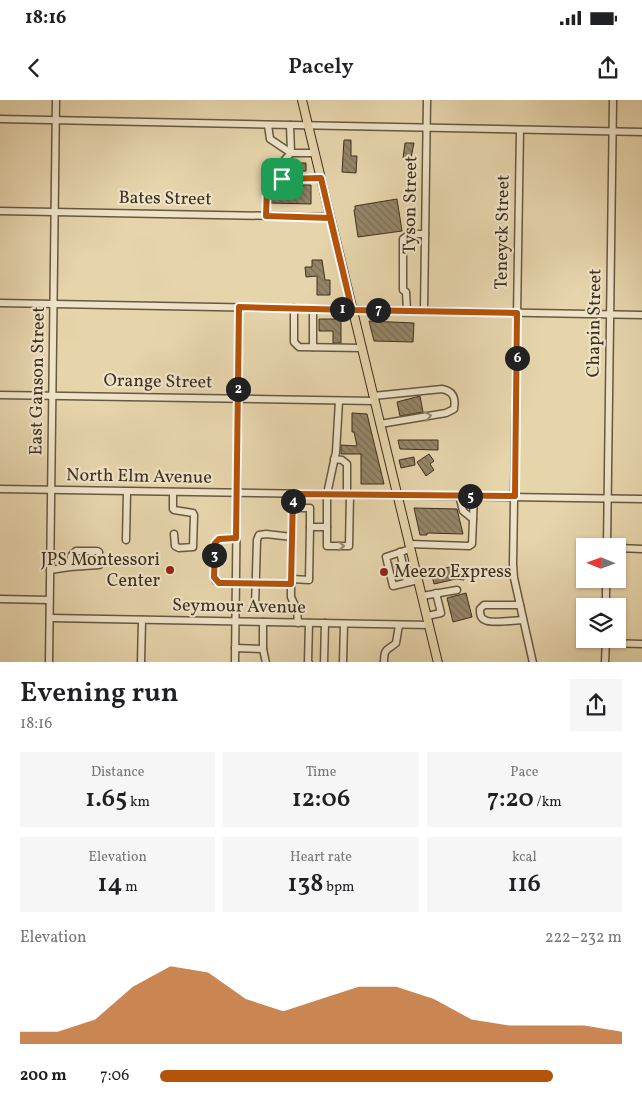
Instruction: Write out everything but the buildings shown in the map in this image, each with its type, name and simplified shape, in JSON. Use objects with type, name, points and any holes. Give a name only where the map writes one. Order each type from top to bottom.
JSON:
[{"type":"main road","points":[[302,100],[438,662]]},
{"type":"street","name":"East Ganson Street","points":[[49,662],[56,100]]},
{"type":"street","name":"Tyson Street","points":[[424,311],[427,100]]},
{"type":"street","name":"Chapin Street","points":[[607,538],[613,100]]},
{"type":"street","points":[[0,119],[642,132]]},
{"type":"street","points":[[268,125],[270,140],[291,152],[314,153]]},
{"type":"street","points":[[282,179],[280,164],[291,152],[290,125]]},
{"type":"street","name":"Teneyck Street","points":[[520,130],[513,564],[514,578],[533,662]]},
{"type":"street","points":[[266,216],[268,183],[282,179],[321,178]]},
{"type":"street","name":"Bates Street","points":[[0,211],[330,218]]},
{"type":"street","points":[[407,310],[406,292],[403,290],[403,239],[410,234],[426,234]]},
{"type":"street","points":[[0,303],[642,315]]},
{"type":"street","points":[[235,662],[239,307]]},
{"type":"street","points":[[294,308],[295,345],[299,347],[362,348]]},
{"type":"street","points":[[312,347],[313,309]]},
{"type":"street","name":"Orange Street","points":[[0,395],[339,401],[374,399],[442,389],[448,390],[453,394],[456,403],[454,409],[446,413],[380,424]]},
{"type":"street","points":[[334,459],[342,460],[347,464],[349,546],[326,546],[327,494],[334,459],[339,401]]},
{"type":"street","name":"North Elm Avenue","points":[[0,489],[642,499]]},
{"type":"street","points":[[126,540],[127,492]]},
{"type":"street","points":[[173,492],[173,509],[193,513],[194,515],[193,547],[179,548],[175,546],[174,534]]},
{"type":"street","points":[[293,494],[291,597],[297,610],[298,623]]},
{"type":"street","points":[[459,496],[463,511],[473,519]]},
{"type":"street","points":[[418,580],[399,582],[393,586],[386,557],[410,546],[469,546],[472,544],[474,496]]},
{"type":"street","points":[[236,538],[219,539],[214,547],[214,577],[216,581],[223,583],[256,583],[309,580],[310,508],[293,508]]},
{"type":"street","points":[[310,527],[327,527]]},
{"type":"street","points":[[255,607],[258,536],[266,534],[292,537]]},
{"type":"street","points":[[626,548],[642,549]]},
{"type":"street","points":[[50,570],[70,566],[99,565],[99,552],[76,551],[72,556],[70,566]]},
{"type":"street","points":[[400,552],[407,582]]},
{"type":"street","points":[[392,554],[394,562]]},
{"type":"street","points":[[422,596],[457,590]]},
{"type":"street","points":[[427,616],[440,613],[436,594]]},
{"type":"street","points":[[0,600],[49,600]]},
{"type":"street","points":[[520,605],[484,605],[480,609],[480,616],[483,620],[489,621],[523,620]]},
{"type":"street","name":"Seymour Avenue","points":[[50,618],[429,625]]},
{"type":"street","points":[[141,662],[142,620]]},
{"type":"street","points":[[263,622],[266,662]]},
{"type":"street","points":[[307,662],[308,623]]},
{"type":"street","points":[[324,662],[325,623]]},
{"type":"street","points":[[343,662],[344,624]]},
{"type":"street","points":[[384,662],[384,652],[396,643],[399,625]]},
{"type":"street","points":[[626,643],[642,644]]},
{"type":"street","points":[[235,648],[264,649]]},
{"type":"street","points":[[605,662],[606,648]]},
{"type":"tunnel","points":[[394,562],[399,580]]},
{"type":"place","name":"JPS Montessori Center","points":[[170,570]]},
{"type":"place","name":"Meezo Express","points":[[384,572]]},
{"type":"route","points":[[282,179],[268,183],[266,216],[330,218],[352,310],[517,313],[515,496],[293,494],[291,584],[219,583],[214,577],[215,543],[219,539],[236,538],[239,307],[352,310],[321,178],[282,179]]}]
